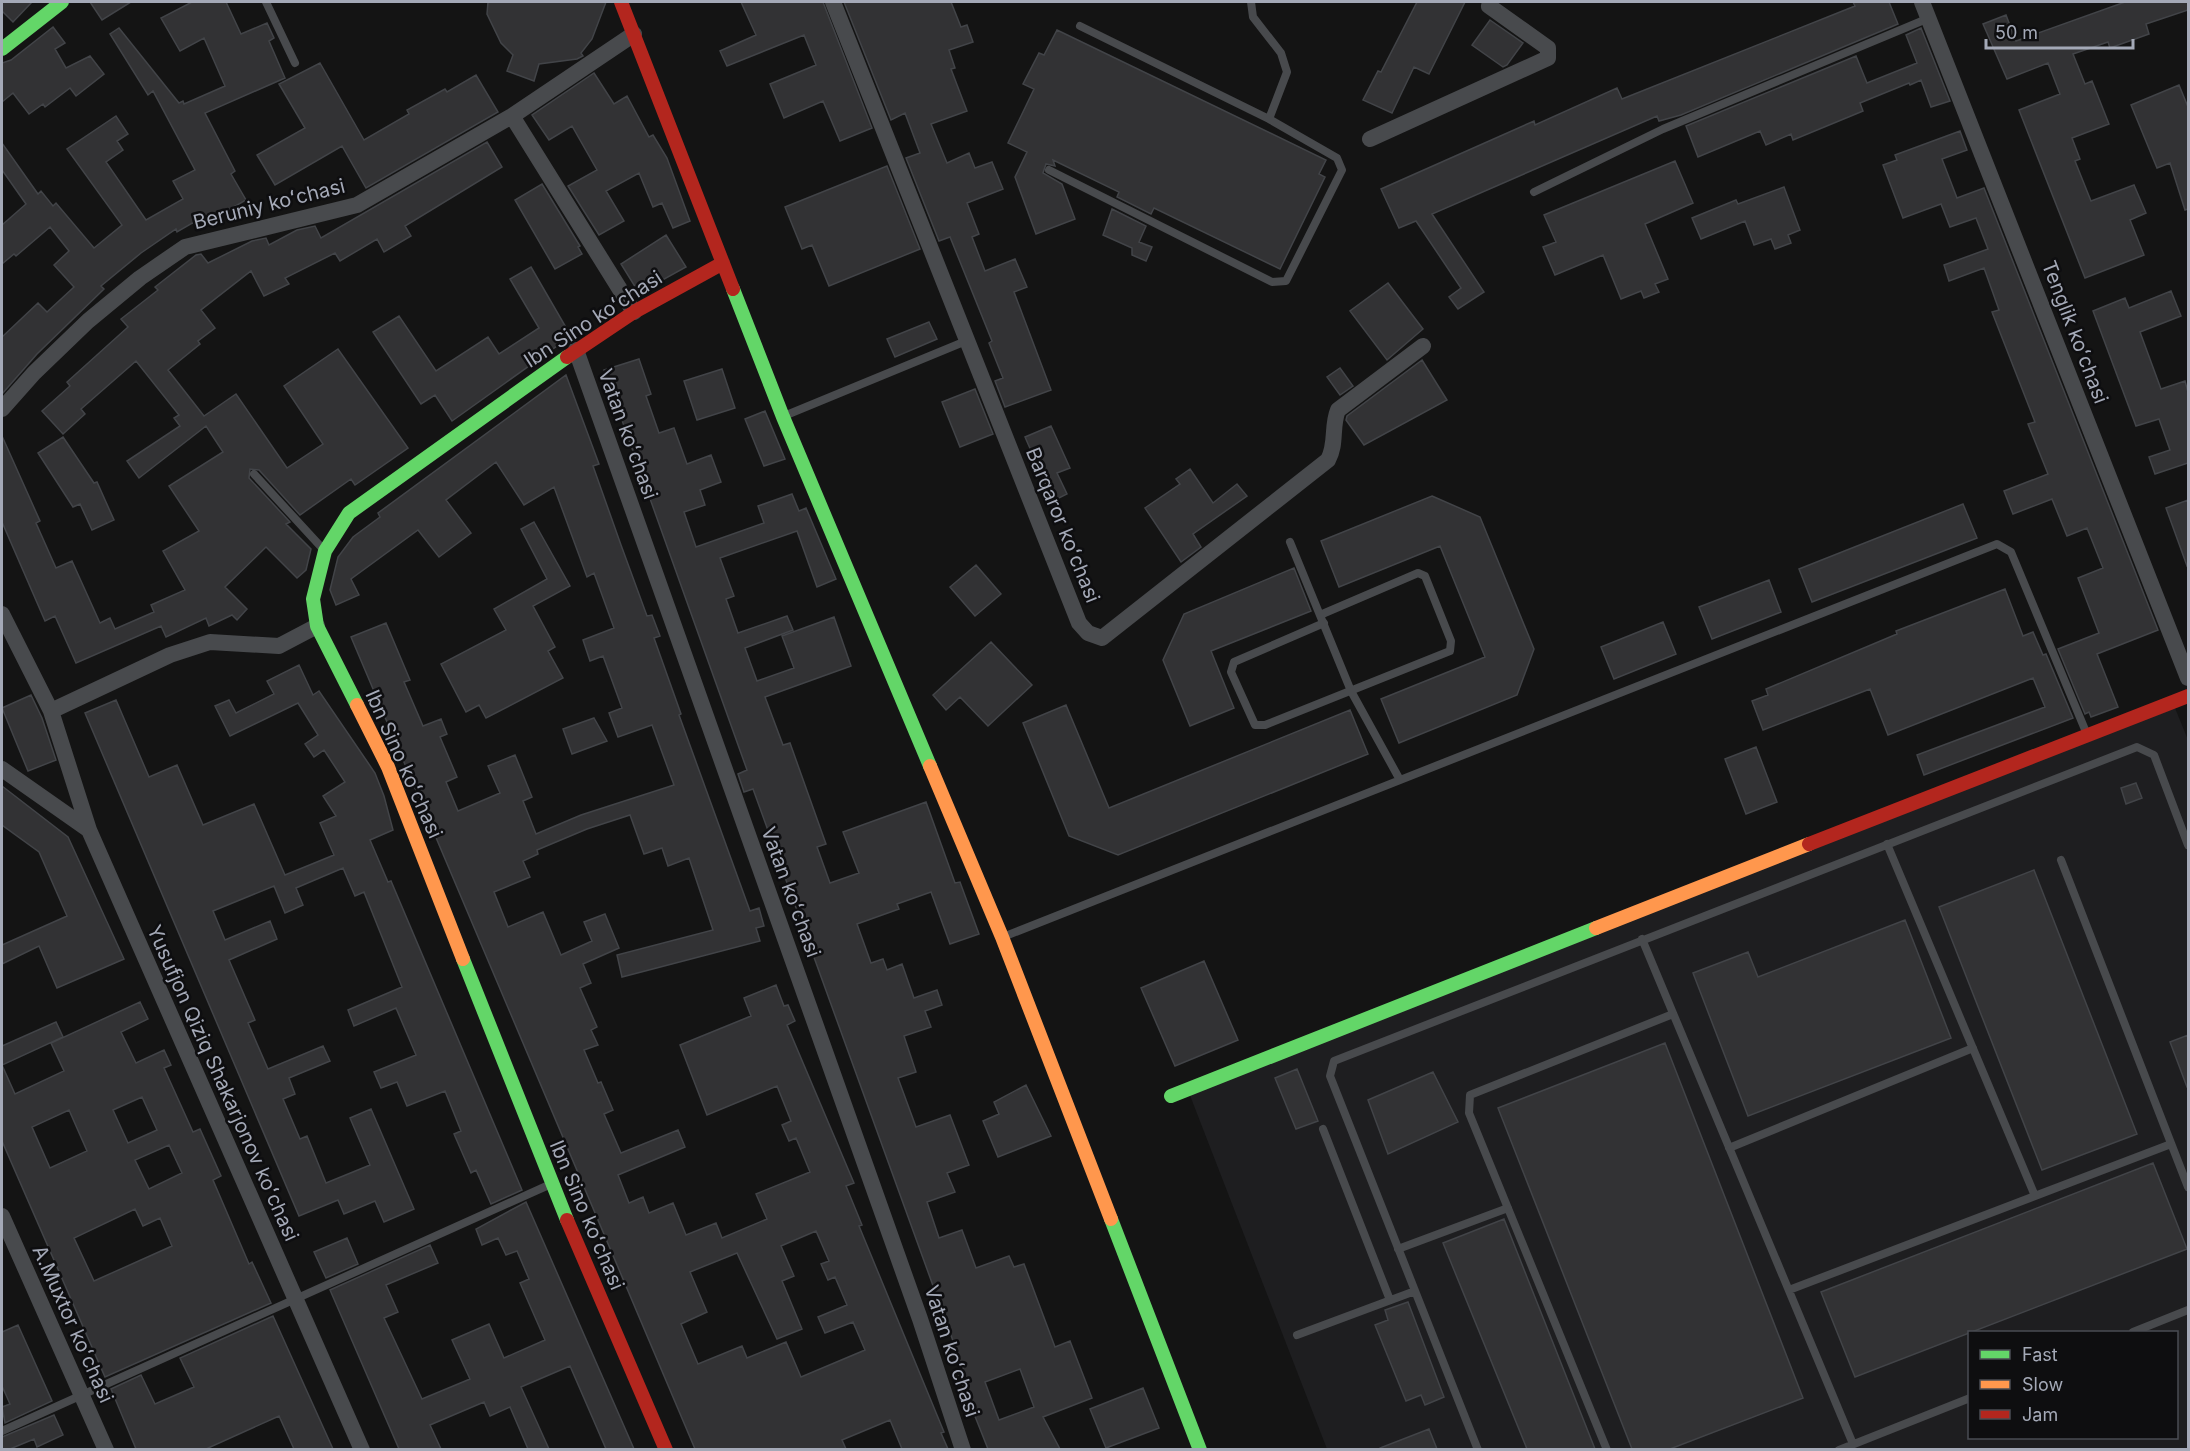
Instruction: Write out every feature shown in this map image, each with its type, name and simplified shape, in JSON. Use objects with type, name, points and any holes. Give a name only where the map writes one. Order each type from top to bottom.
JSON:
[{"type":"street","points":[[2,49],[62,2]]},
{"type":"street","points":[[621,2],[783,417],[1002,937],[1200,1449]]},
{"type":"street","name":"Barqaror koʻchasi","points":[[833,2],[1080,623],[1089,633],[1102,638],[1328,460],[1334,449],[1333,422],[1338,410],[1423,346]]},
{"type":"street","points":[[1370,139],[1548,58],[1548,48],[1489,6],[1490,2]]},
{"type":"street","name":"Tenglik koʻchasi","points":[[1922,2],[2188,678]]},
{"type":"street","name":"Beruniy koʻchasi","points":[[2,409],[34,373],[88,321],[140,279],[185,247],[357,205],[512,116],[634,34]]},
{"type":"street","points":[[512,116],[634,312]]},
{"type":"street","name":"Ibn Sino koʻchasi","points":[[666,1449],[552,1184],[388,768],[317,626],[313,598],[325,552],[349,513],[576,350],[634,312],[723,263]]},
{"type":"street","name":"Vatan koʻchasi","points":[[576,350],[916,1308],[963,1449]]},
{"type":"street","name":"Yusufjon Qiziq Shakarjonov koʻchasi","points":[[2,614],[51,711],[89,830],[362,1449]]},
{"type":"street","points":[[51,711],[170,655],[210,642],[279,646],[317,626]]},
{"type":"street","points":[[1171,1096],[2086,734],[2188,696]]},
{"type":"street","points":[[2,769],[89,830]]},
{"type":"street","name":"A.Muxtor koʻchasi","points":[[2,1216],[106,1449]]},
{"type":"lane","points":[[266,2],[295,63]]},
{"type":"lane","points":[[1251,2],[1253,17],[1281,53],[1287,72],[1269,119]]},
{"type":"lane","points":[[1534,192],[1664,129],[1929,18]]},
{"type":"lane","points":[[1049,170],[1272,282],[1286,281],[1342,170],[1337,158],[1269,119],[1080,26]]},
{"type":"lane","points":[[783,417],[966,340]]},
{"type":"lane","points":[[254,474],[325,552]]},
{"type":"lane","points":[[1290,542],[1351,691],[1400,780]]},
{"type":"lane","points":[[1002,937],[1997,544],[2011,552],[2086,734]]},
{"type":"lane","points":[[1418,573],[1425,576],[1451,642],[1449,651],[1351,691],[1265,725],[1255,725],[1231,672],[1234,662],[1418,573]]},
{"type":"lane","points":[[1478,1449],[1329,1076],[1334,1061],[2137,747],[2154,755],[2188,845]]},
{"type":"lane","points":[[1887,844],[2035,1196]]},
{"type":"lane","points":[[2061,860],[2188,1187]]},
{"type":"lane","points":[[1642,939],[1853,1444]]},
{"type":"lane","points":[[1607,1449],[1469,1113],[1470,1095],[1673,1014]]},
{"type":"lane","points":[[1729,1148],[1973,1048]]},
{"type":"lane","points":[[1323,1129],[1389,1300]]},
{"type":"lane","points":[[1789,1290],[2171,1144]]},
{"type":"lane","points":[[2,1431],[552,1184]]},
{"type":"lane","points":[[1398,1249],[1508,1208]]},
{"type":"lane","points":[[1297,1335],[1415,1291]]},
{"type":"lane","points":[[2136,1331],[2188,1311]]},
{"type":"lane","points":[[1839,1449],[1968,1399]]},
{"type":"shaded area","points":[[2175,708],[2188,740],[2188,1449],[1327,1449],[1186,1085]]},
{"type":"building","points":[[2,2],[32,2],[13,22],[2,11]]},
{"type":"building","points":[[90,2],[131,2],[102,20]]},
{"type":"building","points":[[192,2],[226,2],[241,34],[267,23],[274,38],[269,41],[285,78],[205,113],[235,171],[231,174],[246,200],[197,228],[194,222],[177,232],[176,229],[141,253],[101,286],[104,289],[37,354],[2,394],[2,337],[38,303],[47,312],[74,287],[54,265],[69,251],[50,227],[16,256],[14,254],[2,264],[2,225],[26,204],[2,170],[2,143],[38,194],[41,191],[53,206],[56,203],[94,248],[122,225],[67,149],[116,116],[128,134],[117,141],[123,150],[106,162],[146,220],[183,199],[173,181],[195,170],[153,91],[148,95],[110,34],[119,28],[179,103],[183,101],[184,104],[225,86],[204,38],[180,51],[161,18]]},
{"type":"building","points":[[488,2],[606,2],[592,39],[581,53],[583,56],[577,59],[539,64],[534,81],[507,71],[513,55],[501,43],[487,14]]},
{"type":"building","points":[[741,2],[823,2],[872,128],[840,141],[823,101],[784,118],[770,84],[816,65],[804,35],[727,66],[720,51],[756,35]]},
{"type":"building","points":[[844,2],[951,2],[961,27],[967,25],[973,42],[949,50],[955,68],[951,69],[967,111],[931,124],[947,163],[969,153],[975,168],[992,162],[1003,189],[967,203],[979,234],[972,237],[985,271],[1015,259],[1027,287],[1014,292],[1051,390],[1005,407],[995,381],[1003,378],[989,343],[992,341],[950,237],[939,241],[906,158],[920,153],[905,113],[891,120]]},
{"type":"building","points":[[1417,2],[1465,2],[1429,74],[1414,67],[1392,113],[1363,100],[1378,71],[1381,72]]},
{"type":"building","points":[[1853,2],[1889,2],[1898,24],[1681,115],[1659,121],[1657,116],[1432,214],[1484,292],[1458,309],[1449,297],[1461,288],[1416,221],[1399,228],[1381,189],[1534,121],[1535,125],[1617,88],[1622,99],[1855,6]]},
{"type":"building","points":[[2125,2],[2188,2],[2188,10],[2146,24],[2149,34],[2110,48],[2108,42],[2073,54],[2085,84],[2092,81],[2109,124],[2072,138],[2080,159],[2075,161],[2091,201],[2134,185],[2146,213],[2130,220],[2144,255],[2085,278],[2019,110],[2060,94],[2048,63],[2007,79],[1983,24],[2006,15],[2016,41]]},
{"type":"building","points":[[1490,20],[1523,43],[1503,67],[1472,45]]},
{"type":"building","points":[[53,27],[65,43],[55,49],[66,68],[90,56],[104,74],[76,96],[70,88],[45,107],[43,104],[29,114],[13,93],[2,102],[2,63],[11,60]]},
{"type":"building","points":[[1921,28],[1950,101],[1931,107],[1921,80],[1860,103],[1863,111],[1793,140],[1791,134],[1766,145],[1760,131],[1698,157],[1686,126],[1856,56],[1867,83],[1917,63],[1906,35]]},
{"type":"building","points":[[1057,30],[1326,160],[1319,174],[1325,177],[1280,269],[1154,208],[1151,214],[1117,197],[1119,192],[1053,160],[1055,166],[1046,164],[1043,173],[1062,184],[1075,219],[1036,234],[1015,177],[1027,152],[1008,143],[1034,89],[1023,84],[1039,53],[1044,55]]},
{"type":"building","points":[[320,63],[364,140],[409,114],[407,110],[445,89],[447,92],[476,75],[498,112],[366,188],[342,146],[275,185],[257,155],[305,128],[279,84]]},
{"type":"building","points":[[594,73],[614,104],[627,96],[649,137],[653,135],[667,158],[690,221],[673,228],[662,203],[653,207],[639,173],[606,191],[624,221],[599,235],[568,186],[597,170],[572,126],[549,140],[532,115]]},
{"type":"building","points":[[2179,85],[2188,107],[2188,209],[2185,210],[2170,163],[2157,168],[2131,105]]},
{"type":"building","points":[[1960,131],[1967,150],[1942,159],[1957,198],[1984,188],[2158,630],[2097,654],[2118,707],[2091,717],[2089,712],[2085,714],[2058,649],[2099,633],[2078,578],[2103,568],[2087,528],[2067,536],[2052,499],[2013,514],[2004,491],[2048,474],[2028,424],[2035,422],[1992,312],[1999,310],[1984,268],[1949,281],[1944,265],[1988,249],[1976,218],[1950,227],[1941,204],[1903,218],[1883,165],[1897,160],[1895,155]]},
{"type":"building","points":[[487,142],[502,167],[405,226],[411,236],[384,252],[377,239],[340,261],[335,253],[285,278],[289,284],[264,296],[251,271],[201,310],[215,328],[198,341],[200,344],[168,370],[204,416],[236,394],[287,468],[323,444],[284,386],[338,349],[408,448],[355,485],[351,479],[300,515],[259,470],[250,469],[249,478],[290,522],[286,524],[311,549],[306,570],[297,578],[266,547],[225,587],[247,609],[237,620],[232,615],[209,626],[206,618],[166,637],[161,626],[76,663],[55,616],[45,621],[2,522],[2,436],[40,521],[36,523],[56,568],[72,561],[100,623],[110,618],[115,629],[154,612],[151,605],[185,590],[163,551],[199,531],[169,486],[223,452],[206,426],[139,478],[127,461],[180,426],[174,418],[179,415],[136,361],[81,409],[85,414],[63,434],[42,411],[70,386],[67,382],[128,327],[121,319],[158,290],[155,287],[196,255],[201,254],[208,263],[252,241],[266,238],[269,245],[297,230],[315,226],[321,238]]},
{"type":"building","points":[[1675,161],[1693,203],[1645,224],[1668,279],[1655,284],[1659,292],[1644,298],[1641,291],[1621,299],[1603,255],[1555,275],[1543,247],[1556,242],[1544,215]]},
{"type":"building","points":[[887,166],[920,249],[829,286],[812,245],[802,249],[785,207]]},
{"type":"building","points":[[542,184],[580,246],[578,247],[582,254],[555,269],[515,200]]},
{"type":"building","points":[[1784,187],[1800,230],[1788,235],[1791,243],[1775,249],[1771,239],[1754,245],[1745,221],[1701,239],[1692,218],[1736,200],[1738,204]]},
{"type":"building","points":[[1112,209],[1146,226],[1139,242],[1152,247],[1146,261],[1132,255],[1132,248],[1103,235]]},
{"type":"building","points":[[666,235],[686,267],[639,293],[621,264]]},
{"type":"building","points":[[531,267],[571,336],[452,421],[435,395],[421,404],[373,332],[399,316],[436,371],[488,337],[499,354],[539,328],[510,279]]},
{"type":"building","points":[[1388,283],[1423,329],[1387,360],[1350,311]]},
{"type":"building","points":[[2171,291],[2181,316],[2140,332],[2161,389],[2185,381],[2188,392],[2188,463],[2155,474],[2149,457],[2170,450],[2159,419],[2136,426],[2093,311],[2125,298],[2129,308]]},
{"type":"building","points":[[929,322],[937,339],[895,357],[887,339]]},
{"type":"building","points":[[639,359],[651,394],[646,396],[659,433],[674,428],[687,464],[711,455],[721,482],[700,490],[705,505],[684,512],[696,547],[764,523],[758,506],[792,494],[799,511],[806,508],[836,579],[817,587],[797,531],[720,558],[734,596],[726,599],[738,633],[787,616],[793,630],[745,648],[757,681],[794,668],[782,636],[834,617],[851,666],[765,697],[783,745],[790,743],[826,844],[817,847],[830,883],[859,873],[843,832],[926,802],[955,883],[960,882],[979,934],[950,944],[931,892],[897,904],[899,909],[857,924],[871,963],[883,959],[887,970],[902,964],[914,998],[937,990],[942,1005],[925,1011],[931,1027],[904,1036],[916,1072],[898,1078],[916,1127],[950,1115],[969,1165],[947,1173],[955,1192],[927,1202],[939,1238],[962,1230],[976,1268],[1009,1256],[1014,1267],[1024,1264],[1055,1347],[1070,1341],[1092,1398],[1043,1417],[1060,1449],[988,1449],[959,1376],[965,1374],[753,789],[744,792],[738,774],[747,770],[604,370]],"holes":[[[1020,1369],[1034,1407],[999,1420],[985,1382]]]},
{"type":"building","points":[[1422,360],[1447,400],[1364,445],[1346,420],[1347,416]]},
{"type":"building","points":[[1340,368],[1353,386],[1340,395],[1327,377]]},
{"type":"building","points":[[722,369],[735,408],[697,420],[684,381]]},
{"type":"building","points":[[566,375],[599,464],[593,466],[621,545],[647,616],[652,615],[660,636],[654,638],[681,714],[679,715],[750,911],[759,908],[764,926],[756,928],[760,941],[622,977],[617,955],[713,930],[689,858],[668,866],[662,848],[644,854],[630,815],[587,829],[537,850],[538,854],[523,861],[530,877],[494,892],[508,927],[543,912],[561,955],[592,941],[584,922],[605,914],[619,948],[583,964],[591,983],[580,988],[597,1027],[591,1030],[598,1045],[584,1050],[613,1110],[604,1114],[621,1153],[678,1130],[685,1147],[618,1175],[629,1203],[643,1197],[649,1213],[673,1203],[686,1235],[716,1223],[722,1238],[767,1219],[756,1194],[810,1172],[796,1138],[789,1141],[782,1125],[791,1121],[777,1086],[707,1115],[680,1045],[751,1016],[744,998],[776,985],[784,1006],[788,1005],[795,1021],[787,1025],[854,1183],[846,1186],[862,1225],[859,1226],[944,1432],[941,1433],[948,1449],[902,1449],[890,1420],[842,1440],[846,1449],[695,1449],[351,637],[386,623],[410,680],[404,682],[423,726],[441,719],[447,734],[440,737],[457,777],[446,782],[458,811],[500,793],[488,766],[515,755],[532,797],[523,801],[536,834],[581,815],[674,785],[652,725],[618,737],[609,713],[622,708],[603,656],[590,661],[583,640],[614,628],[594,573],[587,577],[554,487],[524,505],[496,462],[446,500],[471,533],[439,557],[418,530],[351,579],[359,595],[336,605],[330,590],[338,557],[353,537],[380,517],[378,513]],"holes":[[[816,1231],[829,1261],[821,1264],[828,1280],[835,1277],[847,1305],[818,1317],[825,1333],[853,1322],[865,1350],[801,1377],[786,1342],[747,1358],[742,1346],[698,1364],[681,1324],[707,1312],[690,1272],[737,1253],[777,1339],[802,1329],[782,1281],[794,1276],[781,1246]]]},
{"type":"building","points":[[975,389],[993,434],[960,447],[942,402]]},
{"type":"building","points":[[765,411],[785,459],[764,466],[745,419]]},
{"type":"building","points":[[1051,426],[1070,468],[1057,473],[1067,494],[1053,501],[1025,437]]},
{"type":"building","points":[[63,437],[94,483],[97,482],[114,520],[92,530],[80,504],[73,507],[38,453]]},
{"type":"building","points":[[1190,469],[1213,503],[1237,484],[1247,496],[1193,534],[1201,547],[1181,562],[1145,508],[1180,484],[1176,479]]},
{"type":"building","points":[[1432,496],[1480,517],[1534,649],[1517,695],[1399,743],[1381,699],[1485,657],[1440,546],[1339,587],[1321,541]]},
{"type":"building","points":[[2188,500],[2188,565],[2187,566],[2166,508]]},
{"type":"building","points":[[1963,504],[1977,538],[1812,602],[1799,569]]},
{"type":"building","points":[[534,522],[570,586],[533,606],[555,647],[548,651],[563,678],[486,718],[479,705],[466,712],[441,664],[506,630],[494,609],[547,579],[521,529]]},
{"type":"building","points":[[976,565],[1001,594],[975,616],[950,587]]},
{"type":"building","points":[[1294,568],[1311,611],[1211,651],[1234,708],[1190,726],[1163,660],[1184,614]]},
{"type":"building","points":[[1769,580],[1781,612],[1712,639],[1699,607]]},
{"type":"building","points":[[2005,589],[2023,636],[2033,632],[2043,655],[2046,654],[2073,718],[1924,775],[1917,755],[2045,707],[2033,678],[1888,735],[1870,689],[1763,730],[1752,701],[1768,695],[1766,689],[1897,634],[1896,631]]},
{"type":"building","points":[[1663,622],[1676,654],[1614,679],[1601,647]]},
{"type":"building","points":[[991,642],[1032,685],[988,726],[960,697],[946,710],[933,695]]},
{"type":"building","points":[[299,665],[313,695],[319,691],[375,773],[384,796],[393,830],[370,840],[388,882],[391,881],[522,1190],[491,1204],[476,1170],[471,1173],[454,1134],[461,1131],[445,1091],[407,1106],[397,1082],[381,1088],[374,1072],[416,1055],[396,1008],[354,1026],[348,1010],[402,987],[364,892],[355,896],[343,868],[296,888],[303,905],[285,913],[274,886],[213,911],[225,940],[270,921],[277,939],[229,960],[255,1020],[248,1023],[268,1069],[323,1046],[330,1061],[289,1078],[295,1094],[283,1099],[300,1139],[307,1136],[326,1183],[370,1165],[350,1118],[371,1109],[414,1209],[384,1222],[375,1201],[344,1214],[338,1200],[299,1216],[85,713],[116,700],[149,777],[177,765],[203,825],[254,804],[285,875],[334,855],[320,823],[336,816],[323,796],[345,782],[324,750],[314,757],[305,744],[318,735],[298,703],[230,736],[215,706],[229,700],[236,713],[274,694],[267,681]]},
{"type":"building","points":[[31,695],[42,718],[56,760],[28,771],[2,708]]},
{"type":"building","points":[[1066,705],[1109,808],[1350,710],[1368,754],[1118,855],[1069,836],[1023,723]]},
{"type":"building","points":[[594,718],[607,741],[572,754],[563,729]]},
{"type":"building","points":[[1756,747],[1777,802],[1746,814],[1725,759]]},
{"type":"building","points":[[2136,783],[2142,798],[2126,804],[2121,788]]},
{"type":"building","points":[[2,786],[68,837],[124,959],[57,988],[39,946],[2,964],[2,945],[67,916],[39,852],[2,825]]},
{"type":"building","points":[[2034,870],[2137,1134],[2042,1170],[1939,907]]},
{"type":"building","points":[[1905,920],[1951,1038],[1748,1116],[1693,973],[1748,952],[1758,977]]},
{"type":"building","points":[[1204,961],[1238,1040],[1175,1066],[1141,988]]},
{"type":"building","points":[[140,1002],[148,1019],[121,1032],[136,1063],[164,1050],[171,1065],[164,1068],[193,1132],[200,1129],[221,1176],[213,1180],[249,1264],[252,1262],[271,1303],[105,1377],[2,1141],[2,1065],[15,1094],[64,1071],[51,1043]],"holes":[[[142,1097],[157,1130],[128,1143],[113,1110]],[[69,1110],[87,1151],[50,1168],[32,1127]],[[169,1145],[182,1173],[149,1189],[135,1160]],[[135,1209],[143,1226],[160,1218],[172,1246],[94,1281],[74,1238]]]},
{"type":"building","points":[[56,1022],[63,1037],[2,1065],[2,1046]]},
{"type":"building","points":[[2188,1035],[2188,1087],[2187,1087],[2170,1042]]},
{"type":"building","points":[[1665,1043],[1803,1398],[1670,1449],[1632,1449],[1498,1108]]},
{"type":"building","points":[[1297,1069],[1318,1121],[1296,1129],[1275,1078]]},
{"type":"building","points":[[1433,1072],[1458,1122],[1388,1154],[1368,1100]]},
{"type":"building","points":[[1026,1085],[1051,1136],[998,1157],[983,1121],[999,1114],[994,1102]]},
{"type":"building","points":[[2153,1163],[2187,1249],[1974,1331],[1968,1331],[1968,1333],[1855,1377],[1821,1292]]},
{"type":"building","points":[[526,1202],[634,1449],[606,1449],[570,1366],[521,1387],[549,1449],[528,1449],[510,1407],[490,1416],[484,1402],[430,1425],[441,1449],[399,1449],[330,1290],[430,1245],[438,1263],[386,1285],[398,1312],[384,1318],[422,1399],[470,1379],[452,1340],[489,1324],[504,1358],[545,1340],[520,1283],[529,1279],[517,1251],[506,1255],[498,1238],[482,1245],[476,1229]]},
{"type":"building","points":[[1504,1219],[1595,1449],[1527,1449],[1443,1243]]},
{"type":"building","points":[[347,1238],[358,1264],[326,1278],[314,1252]]},
{"type":"building","points":[[1408,1302],[1444,1397],[1425,1405],[1421,1395],[1406,1401],[1375,1325],[1388,1320],[1385,1310]]},
{"type":"building","points":[[273,1316],[333,1449],[294,1449],[279,1416],[206,1449],[136,1449],[111,1389],[141,1375],[155,1404],[194,1387],[180,1358]]},
{"type":"building","points":[[18,1325],[52,1401],[5,1423],[2,1407],[10,1404],[2,1386],[2,1332]]},
{"type":"building","points":[[1143,1388],[1159,1428],[1106,1448],[1090,1409]]},
{"type":"building","points":[[54,1415],[63,1435],[37,1447],[34,1439],[10,1449],[2,1449],[2,1437]]},
{"type":"building","points":[[1429,1429],[1437,1449],[1380,1449],[1380,1448]]},
{"type":"traffic: fast","points":[[2,49],[62,2]]},
{"type":"traffic: fast","points":[[733,289],[783,417],[930,766]]},
{"type":"traffic: fast","points":[[357,705],[317,626],[313,599],[325,551],[349,513],[567,357]]},
{"type":"traffic: fast","points":[[1171,1096],[1596,928]]},
{"type":"traffic: fast","points":[[463,959],[567,1220]]},
{"type":"traffic: fast","points":[[1111,1219],[1200,1450]]},
{"type":"traffic: slow","points":[[357,705],[388,767],[463,959]]},
{"type":"traffic: slow","points":[[930,766],[1002,937],[1111,1219]]},
{"type":"traffic: slow","points":[[1596,928],[1809,844]]},
{"type":"traffic: jam","points":[[621,2],[733,289]]},
{"type":"traffic: jam","points":[[567,357],[634,312],[723,263]]},
{"type":"traffic: jam","points":[[1809,844],[2188,696]]},
{"type":"traffic: jam","points":[[567,1220],[666,1450]]}]
